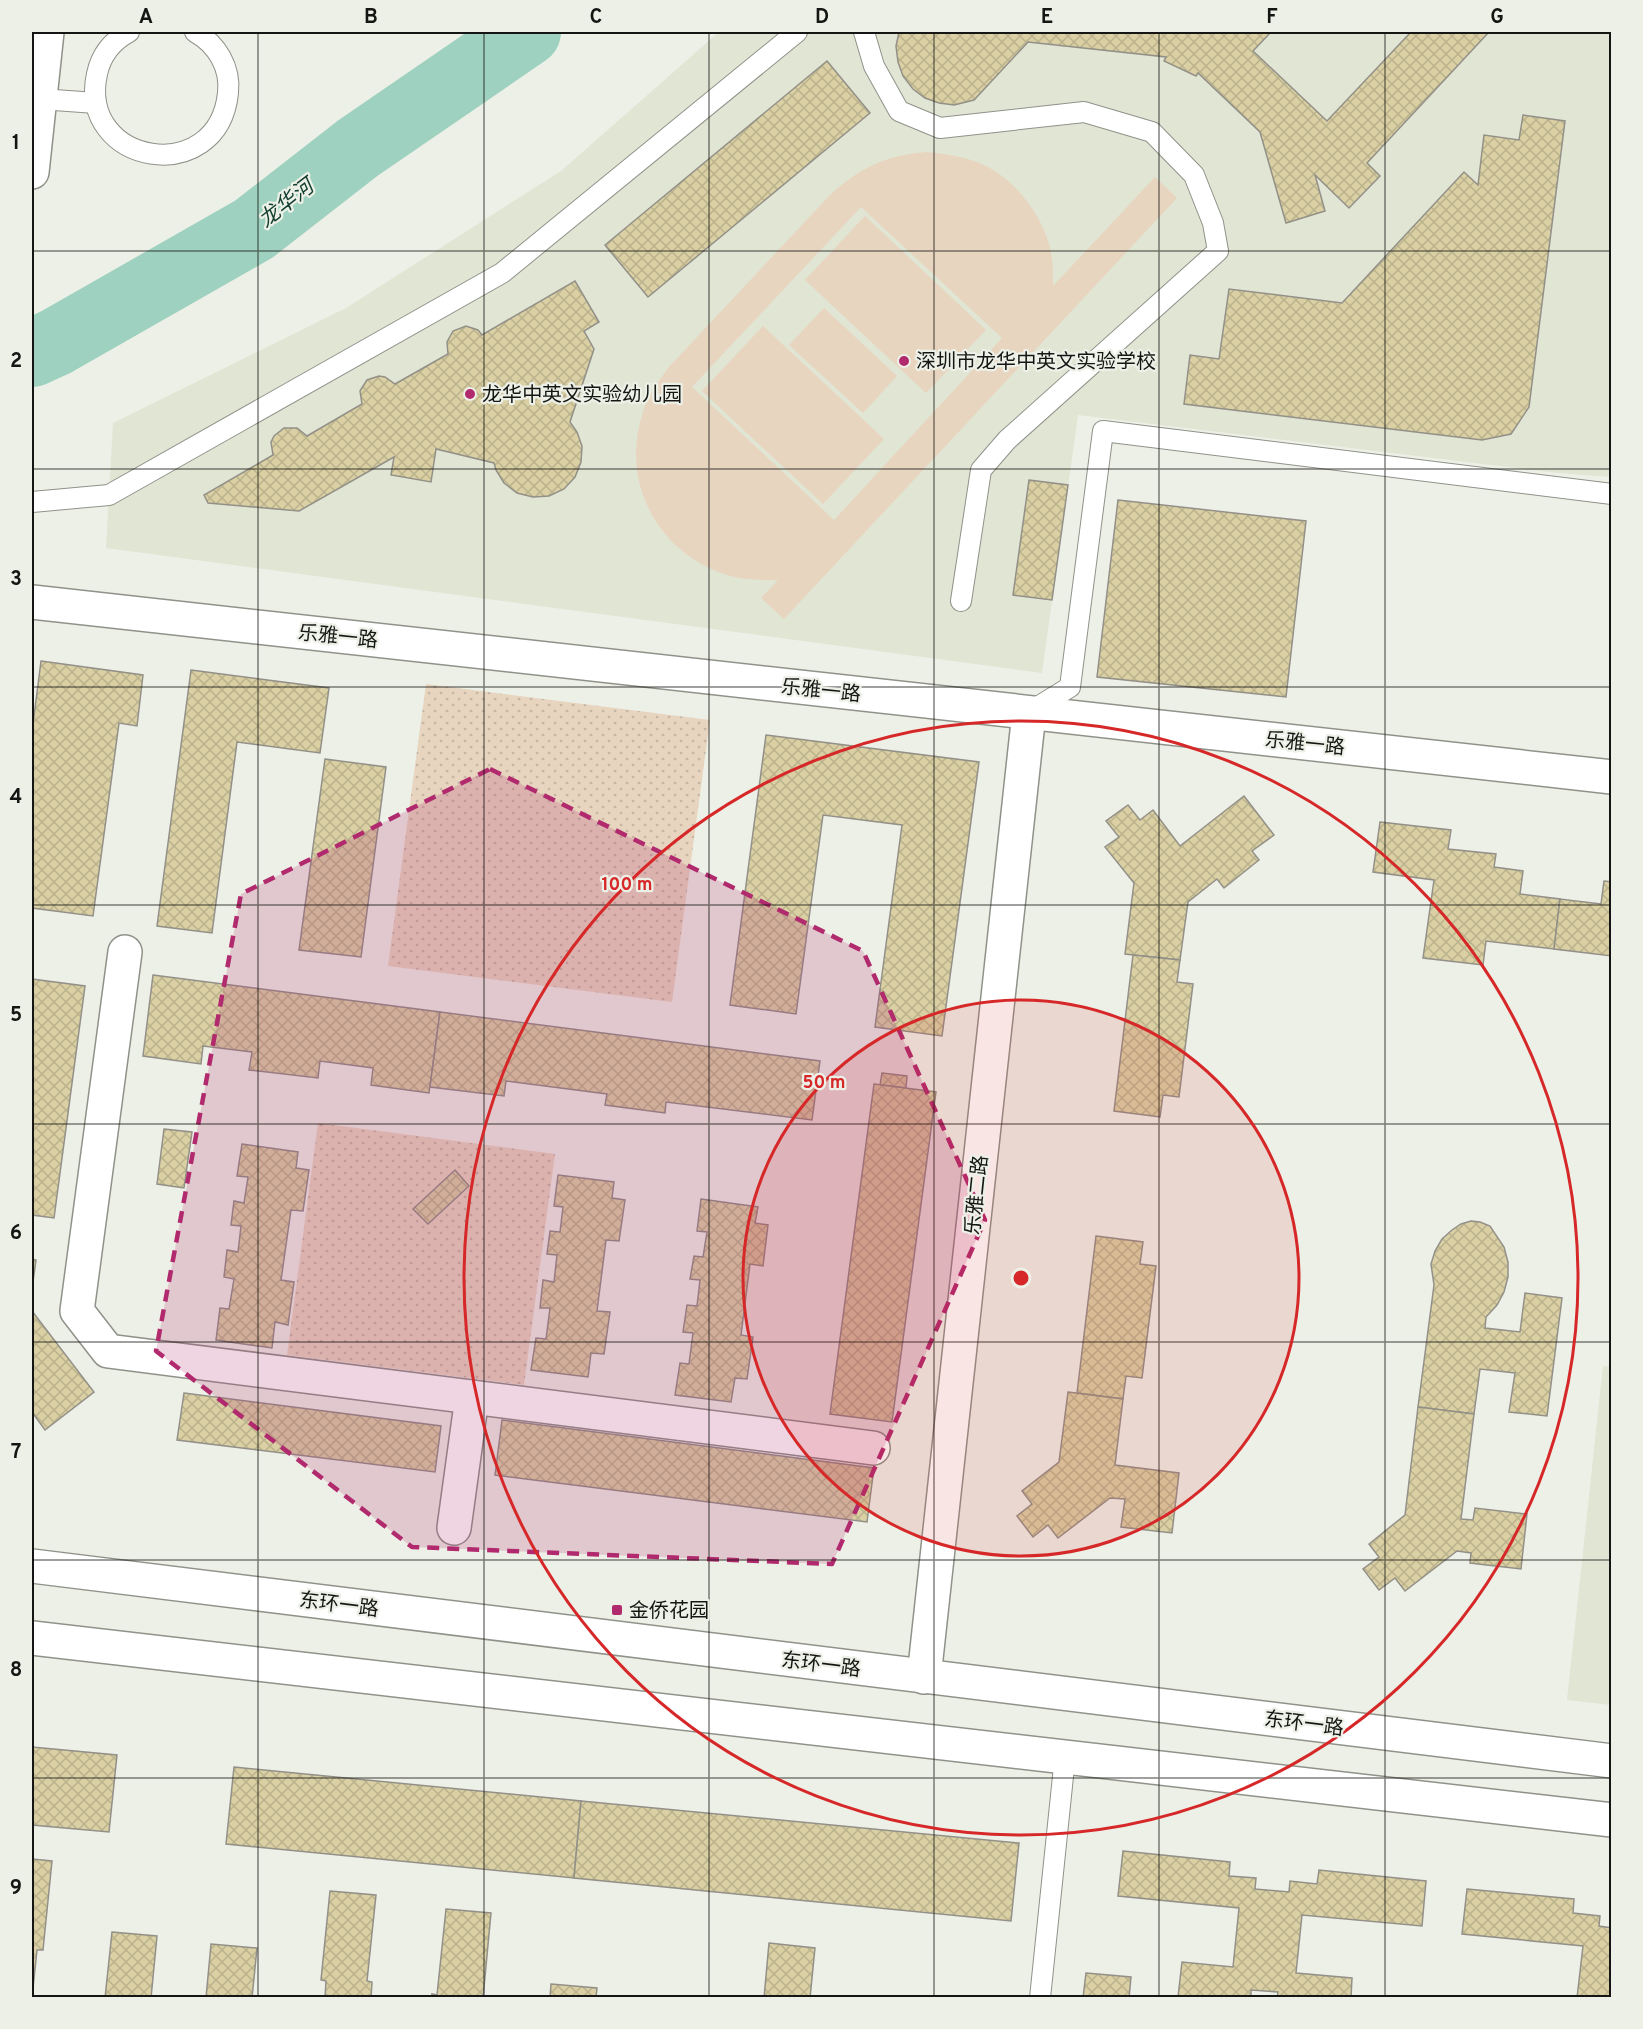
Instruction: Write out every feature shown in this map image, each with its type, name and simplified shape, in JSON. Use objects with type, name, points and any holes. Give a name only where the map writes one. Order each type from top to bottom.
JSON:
[{"type":"street","points":[[32,172],[47,32]]},
{"type":"street","name":"乐雅一路","points":[[32,602],[1611,777]]},
{"type":"street","name":"乐雅二路","points":[[924,1677],[1029,713]]},
{"type":"street","points":[[125,952],[77,1311],[108,1351],[873,1448]]},
{"type":"street","points":[[454,1528],[472,1397]]},
{"type":"street","name":"东环一路","points":[[32,1566],[1611,1761]]},
{"type":"street","points":[[32,1638],[1611,1820]]},
{"type":"lane","points":[[129,32],[106,51],[95,85],[96,103],[102,120],[113,135],[129,148],[148,155],[169,156],[188,150],[206,140],[219,124],[227,105],[229,84],[224,64],[216,49],[203,36],[195,32]]},
{"type":"lane","points":[[32,502],[109,495],[502,273],[797,32]]},
{"type":"lane","points":[[864,32],[874,66],[899,111],[940,128],[1084,112],[1152,132],[1194,175],[1214,223],[1218,251],[1007,440],[981,470],[961,601]]},
{"type":"lane","points":[[40,99],[96,103]]},
{"type":"lane","points":[[1029,713],[1070,687],[1103,431],[1611,494]]},
{"type":"lane","points":[[1040,1998],[1065,1757]]},
{"type":"highlighted area","points":[[490,769],[863,951],[985,1220],[832,1564],[412,1547],[156,1351],[241,894]]},
{"type":"shaded area","name":"深圳市龙华中英文实验学校","points":[[719,32],[1611,32],[1611,477],[1558,473],[1078,415],[1042,673],[106,548],[113,423],[346,308],[561,171]]},
{"type":"shaded area","points":[[927,152],[971,160],[989,168],[1012,185],[1031,207],[1044,231],[1051,254],[1053,286],[1155,177],[1177,198],[784,619],[761,598],[778,580],[744,579],[724,574],[700,563],[679,549],[662,531],[649,510],[636,463],[637,438],[643,412],[650,394],[668,368],[830,195],[852,177],[874,164]],"holes":[[[861,207],[1002,338],[834,520],[692,387]]]},
{"type":"shaded area","points":[[865,216],[986,330],[926,393],[805,280]]},
{"type":"shaded area","points":[[824,308],[897,376],[863,413],[789,345]]},
{"type":"shaded area","points":[[763,326],[884,439],[823,504],[702,391]]},
{"type":"shaded area","points":[[426,684],[710,720],[672,1002],[388,966]]},
{"type":"shaded area","points":[[318,1123],[555,1154],[524,1385],[287,1355]]},
{"type":"shaded area","points":[[1603,1366],[1612,1367],[1611,1705],[1567,1700]]},
{"type":"building","points":[[899,32],[1271,32],[1253,51],[1327,121],[1411,32],[1489,32],[1367,163],[1380,176],[1349,208],[1315,175],[1325,211],[1286,223],[1260,132],[1198,73],[1196,76],[1164,61],[1166,57],[1028,42],[974,100],[954,105],[925,98],[913,89],[903,76],[896,46]]},
{"type":"building","points":[[827,61],[870,113],[648,297],[605,245]]},
{"type":"building","points":[[1523,115],[1565,121],[1529,407],[1511,434],[1482,440],[1184,404],[1190,355],[1219,359],[1229,289],[1342,303],[1464,172],[1478,185],[1484,135],[1519,140]]},
{"type":"building","name":"龙华中英文实验幼儿园","points":[[575,281],[599,322],[584,331],[594,349],[570,422],[582,446],[581,462],[575,477],[564,489],[549,496],[533,497],[517,493],[504,483],[494,463],[436,449],[431,482],[391,475],[394,457],[299,511],[208,503],[204,495],[273,455],[271,442],[274,436],[284,428],[297,428],[307,436],[362,404],[360,391],[367,380],[379,376],[395,384],[448,354],[447,342],[453,331],[466,326],[478,330],[482,335]]},
{"type":"building","points":[[1029,480],[1068,485],[1052,600],[1013,595]]},
{"type":"building","points":[[1118,500],[1306,521],[1286,697],[1097,677]]},
{"type":"building","points":[[41,661],[143,675],[137,726],[119,723],[93,916],[32,908],[32,732]]},
{"type":"building","points":[[191,670],[329,688],[320,753],[237,742],[212,933],[157,926]]},
{"type":"building","points":[[766,735],[979,762],[942,1036],[875,1027],[902,825],[823,815],[796,1014],[730,1005]]},
{"type":"building","points":[[325,759],[386,767],[361,957],[299,950]]},
{"type":"building","points":[[1244,796],[1274,835],[1252,851],[1259,860],[1224,888],[1217,879],[1188,902],[1180,960],[1125,954],[1134,883],[1105,847],[1119,837],[1106,821],[1128,805],[1140,820],[1153,810],[1180,846]]},
{"type":"building","points":[[1380,822],[1451,830],[1448,849],[1496,854],[1494,867],[1523,871],[1520,894],[1560,899],[1554,949],[1486,941],[1483,965],[1423,958],[1434,880],[1373,872]]},
{"type":"building","points":[[1604,881],[1612,882],[1612,956],[1554,949],[1560,899],[1601,904]]},
{"type":"building","points":[[1133,955],[1180,960],[1177,982],[1193,984],[1179,1097],[1163,1095],[1160,1117],[1114,1111]]},
{"type":"building","points":[[153,975],[440,1012],[429,1093],[371,1085],[373,1068],[320,1061],[318,1078],[249,1070],[252,1052],[203,1046],[201,1064],[143,1056]]},
{"type":"building","points":[[32,979],[85,986],[54,1218],[32,1215]]},
{"type":"building","points":[[440,1012],[820,1061],[812,1120],[666,1102],[665,1113],[605,1105],[607,1094],[506,1081],[504,1096],[430,1087]]},
{"type":"building","points":[[882,1073],[907,1076],[906,1088],[880,1085]]},
{"type":"building","points":[[874,1084],[936,1092],[892,1422],[830,1414]]},
{"type":"building","points":[[164,1129],[192,1132],[184,1188],[157,1184]]},
{"type":"building","points":[[242,1144],[298,1152],[296,1168],[309,1170],[303,1211],[291,1210],[281,1280],[294,1282],[288,1325],[275,1322],[272,1348],[216,1340],[220,1308],[229,1309],[234,1279],[224,1277],[227,1250],[238,1252],[241,1226],[231,1225],[234,1201],[244,1203],[248,1177],[237,1176]]},
{"type":"building","points":[[455,1170],[469,1186],[428,1224],[413,1209]]},
{"type":"building","points":[[558,1175],[614,1182],[612,1198],[625,1200],[619,1241],[606,1240],[597,1311],[610,1312],[604,1354],[591,1353],[588,1377],[531,1370],[536,1338],[546,1339],[550,1308],[540,1308],[543,1280],[554,1282],[557,1255],[547,1254],[550,1231],[560,1232],[563,1207],[554,1206]]},
{"type":"building","points":[[701,1199],[758,1207],[755,1223],[768,1225],[763,1266],[750,1264],[741,1335],[753,1337],[747,1379],[735,1378],[731,1402],[675,1395],[680,1363],[689,1364],[693,1333],[683,1332],[687,1305],[697,1306],[700,1280],[690,1279],[694,1256],[703,1257],[707,1232],[697,1231]]},
{"type":"building","points":[[1471,1221],[1490,1226],[1504,1247],[1508,1262],[1508,1277],[1504,1292],[1497,1305],[1486,1317],[1485,1328],[1520,1332],[1525,1293],[1562,1298],[1547,1416],[1509,1412],[1515,1373],[1480,1369],[1474,1414],[1418,1407],[1434,1285],[1431,1264],[1442,1239],[1461,1224]]},
{"type":"building","points":[[1096,1236],[1143,1242],[1140,1264],[1156,1266],[1142,1378],[1126,1376],[1123,1399],[1077,1393]]},
{"type":"building","points":[[32,1259],[36,1260],[32,1289]]},
{"type":"building","points":[[32,1311],[94,1392],[45,1430],[32,1412]]},
{"type":"building","points":[[1068,1392],[1123,1399],[1115,1465],[1179,1473],[1172,1533],[1121,1527],[1125,1499],[1110,1498],[1058,1538],[1048,1525],[1033,1537],[1017,1516],[1032,1504],[1022,1491],[1059,1462]]},
{"type":"building","points":[[184,1393],[441,1426],[435,1472],[177,1440]]},
{"type":"building","points":[[1418,1407],[1474,1414],[1461,1519],[1473,1520],[1475,1508],[1527,1514],[1521,1569],[1470,1563],[1471,1553],[1457,1551],[1405,1591],[1395,1578],[1379,1590],[1363,1569],[1379,1557],[1369,1544],[1405,1515]]},
{"type":"building","points":[[502,1420],[874,1468],[867,1522],[495,1475]]},
{"type":"building","points":[[32,1747],[117,1755],[109,1832],[32,1825]]},
{"type":"building","points":[[234,1767],[581,1801],[574,1878],[226,1844]]},
{"type":"building","points":[[581,1801],[1019,1843],[1011,1921],[574,1878]]},
{"type":"building","points":[[1123,1851],[1230,1862],[1229,1876],[1256,1878],[1255,1889],[1289,1892],[1290,1881],[1317,1884],[1319,1870],[1426,1881],[1422,1926],[1302,1915],[1296,1973],[1352,1978],[1351,1998],[1277,1998],[1278,1992],[1251,1990],[1251,1998],[1178,1997],[1182,1962],[1233,1967],[1239,1908],[1118,1896]]},
{"type":"building","points":[[32,1859],[52,1861],[43,1950],[37,1950],[32,1998]]},
{"type":"building","points":[[1467,1889],[1574,1899],[1573,1913],[1600,1916],[1599,1926],[1612,1928],[1612,1998],[1577,1998],[1583,1946],[1462,1934]]},
{"type":"building","points":[[330,1891],[376,1895],[367,1981],[372,1982],[371,1998],[325,1998],[326,1981],[321,1980]]},
{"type":"building","points":[[446,1909],[491,1913],[483,1998],[431,1998],[432,1994],[437,1995]]},
{"type":"building","points":[[112,1932],[157,1936],[151,1998],[105,1998]]},
{"type":"building","points":[[769,1943],[815,1948],[810,1998],[764,1998]]},
{"type":"building","points":[[211,1944],[257,1948],[252,1998],[206,1998]]},
{"type":"building","points":[[1086,1973],[1131,1977],[1129,1998],[1083,1998]]},
{"type":"building","points":[[551,1984],[597,1988],[596,1998],[550,1998]]},
{"type":"waterway","name":"龙华河","points":[[32,353],[56,342],[254,229],[358,148],[527,32]]},
{"type":"place","name":"深圳市龙华中英文实验学校","points":[[904,361]]},
{"type":"place","name":"龙华中英文实验幼儿园","points":[[470,394]]},
{"type":"place","name":"金侨花园","points":[[617,1610]]}]
